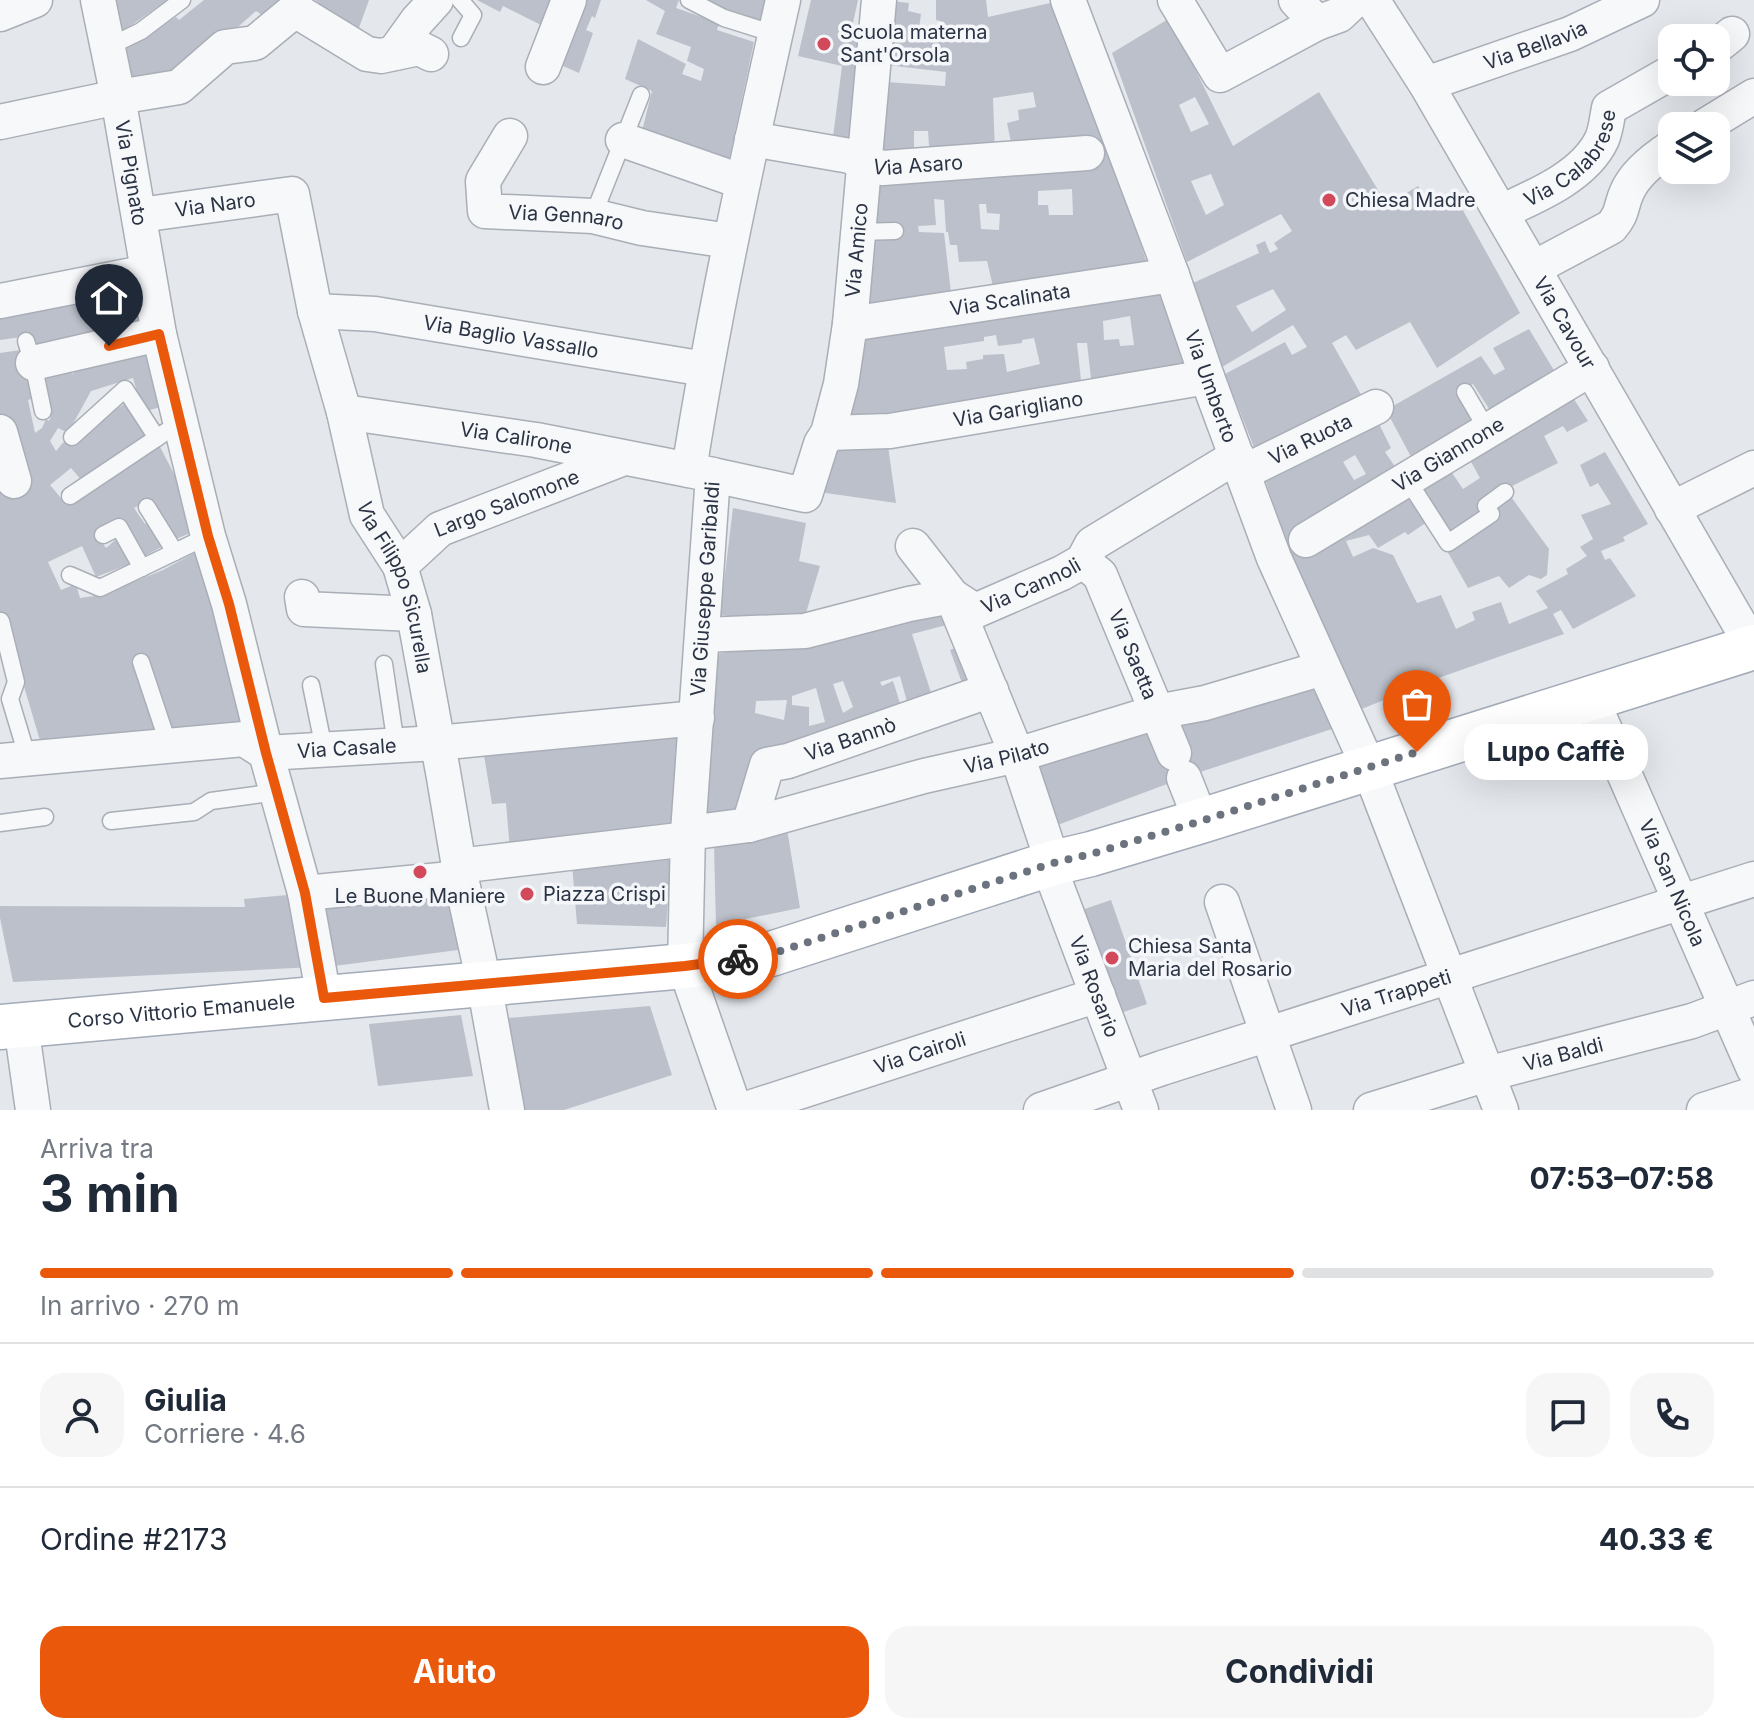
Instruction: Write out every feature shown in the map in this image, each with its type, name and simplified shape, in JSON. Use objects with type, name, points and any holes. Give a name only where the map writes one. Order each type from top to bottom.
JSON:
[{"type":"main road","name":"Corso Vittorio Emanuele","points":[[11,1026],[685,966],[771,954],[1053,863],[1201,821],[1754,648]]},
{"type":"street","points":[[0,14],[35,0]]},
{"type":"street","name":"Via Pignato","points":[[98,0],[140,215],[159,334],[168,431],[208,536],[229,604],[305,893],[324,998]]},
{"type":"street","points":[[394,53],[436,0]]},
{"type":"street","points":[[543,67],[569,0]]},
{"type":"street","name":"Via Giuseppe Garibaldi","points":[[685,966],[688,836],[703,635],[701,473],[705,369],[783,0]]},
{"type":"street","name":"Via Amico","points":[[805,495],[821,444],[828,433],[841,384],[850,324],[879,0]]},
{"type":"street","name":"Via Umberto","points":[[1068,0],[1107,150],[1172,275],[1240,464],[1290,549],[1323,668],[1369,768],[1501,1110]]},
{"type":"street","points":[[1175,0],[1220,75],[1306,12],[1339,15],[1355,0]]},
{"type":"street","name":"Via Cavour","points":[[1372,0],[1426,84],[1754,648]]},
{"type":"street","name":"Via Bellavia","points":[[1426,84],[1570,34],[1642,0]]},
{"type":"street","points":[[0,122],[179,87],[225,47],[255,43],[292,5],[367,54],[381,56],[419,48],[431,54]]},
{"type":"street","name":"Via Calabrese","points":[[1501,212],[1547,191],[1587,162],[1602,139],[1609,108],[1658,80]]},
{"type":"street","points":[[1728,112],[1754,96]]},
{"type":"street","name":"Via Gennaro","points":[[510,136],[483,181],[485,211],[593,216],[642,228],[730,241]]},
{"type":"street","name":"Via Asaro","points":[[752,139],[850,156],[864,164],[883,168],[1107,150]]},
{"type":"street","points":[[623,140],[743,182]]},
{"type":"street","points":[[1534,268],[1611,227],[1620,216],[1626,193],[1658,157]]},
{"type":"street","name":"Via Naro","points":[[140,215],[292,194]]},
{"type":"street","name":"Via Filippo Sicurella","points":[[292,194],[315,311],[344,412],[367,515],[400,566],[414,614],[507,1110]]},
{"type":"street","points":[[0,301],[148,272]]},
{"type":"street","name":"Via Scalinata","points":[[850,324],[1172,275]]},
{"type":"street","name":"Via Baglio Vassallo","points":[[315,311],[375,314],[705,369]]},
{"type":"street","points":[[30,352],[159,334]]},
{"type":"street","name":"Via Giannone","points":[[1290,549],[1592,368]]},
{"type":"street","name":"Via Garigliano","points":[[828,433],[890,431],[1207,377]]},
{"type":"street","name":"Via Ruota","points":[[1240,464],[1376,407]]},
{"type":"street","name":"Via Calirone","points":[[344,412],[536,440],[805,495]]},
{"type":"street","points":[[0,432],[14,481]]},
{"type":"street","name":"Largo Salomone","points":[[400,566],[440,529],[624,458]]},
{"type":"street","name":"Via Cannoli","points":[[703,635],[805,631],[952,596],[975,611],[1062,573],[1083,561],[1092,544],[1240,464]]},
{"type":"street","points":[[1672,509],[1754,468]]},
{"type":"street","name":"Via Rosario","points":[[913,546],[952,596],[991,690],[1017,755],[1053,863],[1056,885],[1135,1095]]},
{"type":"street","name":"Via Saetta","points":[[1083,561],[1100,575],[1201,821]]},
{"type":"street","points":[[302,597],[304,609],[414,614]]},
{"type":"street","name":"Via Pilato","points":[[305,893],[460,872],[749,825],[924,776],[1017,755],[1157,712],[1205,703],[1323,668]]},
{"type":"street","name":"Via Bannò","points":[[749,825],[767,765],[788,761],[991,690]]},
{"type":"street","name":"Via San Nicola","points":[[1591,698],[1681,903],[1741,1003],[1754,1069]]},
{"type":"street","name":"Via Casale","points":[[14,760],[244,739],[266,753],[437,743],[697,718]]},
{"type":"street","name":"Via Trappeti","points":[[1041,1110],[1135,1095],[1269,1035],[1754,879]]},
{"type":"street","points":[[1222,902],[1294,1110]]},
{"type":"street","points":[[685,966],[735,1110]]},
{"type":"street","name":"Via Cairoli","points":[[743,1110],[1098,995]]},
{"type":"street","name":"Via Baldi","points":[[1371,1110],[1487,1074],[1692,1021],[1741,1003]]},
{"type":"street","points":[[11,1026],[33,1110]]},
{"type":"street","points":[[1704,1110],[1754,1094]]},
{"type":"lane","points":[[108,47],[141,31],[182,0]]},
{"type":"lane","points":[[460,0],[473,15],[461,38]]},
{"type":"lane","points":[[689,0],[724,18],[775,34]]},
{"type":"lane","points":[[593,216],[641,95]]},
{"type":"lane","points":[[858,232],[895,231]]},
{"type":"lane","points":[[30,352],[43,411]]},
{"type":"lane","points":[[70,496],[168,431],[125,389],[72,437]]},
{"type":"lane","points":[[1465,392],[1488,431]]},
{"type":"lane","points":[[1407,479],[1448,543],[1491,514],[1486,506],[1505,492]]},
{"type":"lane","points":[[147,507],[175,552]]},
{"type":"lane","points":[[103,535],[119,527],[142,568]]},
{"type":"lane","points":[[70,575],[100,588],[208,536]]},
{"type":"lane","points":[[1,621],[16,682],[5,695],[14,760]]},
{"type":"lane","points":[[141,662],[169,746]]},
{"type":"lane","points":[[384,664],[396,745]]},
{"type":"lane","points":[[311,685],[324,749]]},
{"type":"lane","points":[[111,821],[194,812],[211,801],[277,792]]},
{"type":"lane","points":[[0,823],[45,817]]},
{"type":"building","points":[[112,0],[167,0],[119,34]]},
{"type":"building","points":[[204,0],[281,0],[246,31],[262,15],[256,11],[188,71],[130,90],[121,52],[176,17],[179,20]]},
{"type":"building","points":[[315,0],[369,0],[356,36],[314,12],[319,3]]},
{"type":"building","points":[[477,0],[565,0],[553,31],[503,6],[500,12]]},
{"type":"building","points":[[575,0],[601,0],[595,18],[592,16],[586,30],[593,33],[579,73],[554,62]]},
{"type":"building","points":[[646,0],[679,0],[676,8],[719,23],[717,30],[754,42],[727,170],[640,139],[652,91],[625,79],[638,39],[686,64],[682,74],[701,81],[704,69],[687,61],[691,47],[656,34],[665,11]]},
{"type":"building","points":[[710,0],[766,0],[759,23],[709,5]]},
{"type":"building","points":[[811,0],[858,0],[851,32],[869,36],[857,150],[832,145],[842,66],[798,56]]},
{"type":"building","points":[[936,0],[986,0],[988,17],[1059,1],[1150,272],[995,295],[987,261],[959,262],[957,245],[950,245],[946,232],[944,200],[934,199],[936,225],[918,226],[919,232],[944,233],[952,301],[858,314],[869,176],[995,155],[930,160],[928,131],[914,131],[914,159],[874,160],[886,82],[945,86],[946,72],[887,65],[891,1],[909,3],[908,11],[921,14],[919,28],[944,32],[944,22],[936,20]],"holes":[[[1033,92],[1036,107],[1018,110],[1019,120],[1007,123],[1013,152],[995,155],[993,98]],[[1072,189],[1073,215],[1049,215],[1048,205],[1038,205],[1038,191]],[[979,204],[986,204],[987,213],[1000,214],[999,230],[981,229]]]},
{"type":"building","points":[[1170,18],[1233,146],[1319,92],[1387,205],[1418,186],[1431,205],[1440,199],[1448,211],[1460,205],[1520,313],[1437,368],[1410,322],[1356,350],[1346,335],[1332,343],[1367,405],[1257,455],[1225,374],[1285,342],[1292,355],[1307,347],[1293,325],[1222,367],[1193,283],[1259,253],[1256,245],[1265,241],[1270,253],[1278,249],[1274,243],[1292,231],[1281,214],[1187,262],[1112,53]],"holes":[[[1195,97],[1209,124],[1191,132],[1179,105]],[[1211,174],[1224,205],[1206,215],[1191,181]],[[1273,289],[1286,310],[1252,332],[1236,306]]]},
{"type":"building","points":[[1159,287],[1191,372],[1092,387],[1087,343],[1077,343],[1082,390],[845,426],[858,330]],"holes":[[[1130,316],[1134,345],[1120,346],[1119,339],[1104,340],[1103,321]],[[996,335],[998,346],[1034,338],[1040,364],[1007,372],[1004,354],[983,355],[983,359],[966,362],[967,369],[947,370],[944,347],[984,341],[984,337]]]},
{"type":"building","points":[[142,294],[145,321],[105,327],[109,342],[32,353],[29,336],[0,340],[0,317]]},
{"type":"building","points":[[1529,329],[1561,382],[1495,418],[1473,384],[1458,392],[1479,430],[1417,468],[1386,410],[1481,356],[1494,375],[1505,369],[1493,348]]},
{"type":"building","points":[[153,348],[164,406],[143,412],[133,378],[91,391],[68,433],[58,428],[50,441],[56,451],[68,437],[71,440],[127,402],[150,439],[83,482],[71,468],[50,485],[66,504],[158,443],[185,495],[198,530],[171,541],[150,499],[134,508],[145,524],[151,520],[165,545],[141,558],[117,519],[95,533],[106,548],[120,536],[135,562],[96,577],[82,546],[48,562],[61,590],[76,584],[80,598],[101,595],[163,570],[198,551],[243,726],[41,744],[3,615],[0,615],[0,353],[27,349],[37,397],[28,400],[35,433],[51,416],[38,375],[68,365],[72,374],[88,363]]},
{"type":"building","points":[[1570,393],[1588,421],[1567,432],[1563,426],[1544,436],[1558,463],[1504,490],[1485,513],[1450,536],[1414,484],[1446,464],[1463,489],[1480,478],[1465,451]]},
{"type":"building","points":[[1375,416],[1391,448],[1385,452],[1427,522],[1408,535],[1405,532],[1378,548],[1369,535],[1346,541],[1353,557],[1373,548],[1393,555],[1417,603],[1441,595],[1456,629],[1475,620],[1472,612],[1501,602],[1509,624],[1548,608],[1536,591],[1568,574],[1566,569],[1587,556],[1580,547],[1593,539],[1581,515],[1611,504],[1598,483],[1590,487],[1580,465],[1605,452],[1648,524],[1623,537],[1625,541],[1601,551],[1605,560],[1610,558],[1636,596],[1573,629],[1561,610],[1553,614],[1564,634],[1359,710],[1293,562],[1263,473]],"holes":[[[1355,455],[1366,474],[1354,480],[1343,462]]]},
{"type":"building","points":[[887,439],[896,503],[819,492],[827,444]]},
{"type":"building","points":[[1509,494],[1549,549],[1547,575],[1541,579],[1529,575],[1509,588],[1499,576],[1468,588],[1446,549]]},
{"type":"building","points":[[733,508],[806,523],[799,561],[820,566],[803,623],[720,615]]},
{"type":"building","points":[[947,606],[958,622],[912,634],[935,705],[910,713],[900,676],[880,682],[882,686],[893,681],[904,716],[784,758],[745,821],[702,825],[713,655]],"holes":[[[843,681],[853,707],[843,713],[833,684]],[[816,688],[825,722],[809,726],[809,707],[792,705],[792,696]],[[787,700],[784,720],[755,713],[756,701]]]},
{"type":"building","points":[[967,644],[982,688],[966,694],[950,650]]},
{"type":"building","points":[[1319,676],[1341,726],[1191,775],[1047,829],[1023,763]]},
{"type":"building","points":[[680,730],[673,835],[510,850],[506,803],[492,804],[483,749]]},
{"type":"building","points":[[786,823],[800,908],[716,925],[714,845]]},
{"type":"building","points":[[672,849],[666,927],[577,924],[572,864]]},
{"type":"building","points":[[451,886],[466,949],[326,967],[311,901]]},
{"type":"building","points":[[299,894],[314,967],[13,982],[0,918],[0,906],[245,907],[244,899]]},
{"type":"building","name":"Chiesa Santa Maria del Rosario","points":[[1111,900],[1147,1004],[1112,1016],[1076,912]]},
{"type":"building","points":[[650,1006],[672,1075],[564,1110],[516,1110],[497,1019]]},
{"type":"building","points":[[461,1015],[473,1076],[378,1086],[369,1024]]},
{"type":"way so far","points":[[738,959],[771,954],[1053,863],[1201,821],[1417,752]]},
{"type":"place","name":"Scuola materna Sant'Orsola","points":[[824,44]]},
{"type":"place","name":"Chiesa Madre","points":[[1329,200]]},
{"type":"place","name":"Lupo Caffè","points":[[1417,752]]},
{"type":"place","name":"Le Buone Maniere","points":[[420,872]]},
{"type":"place","name":"Piazza Crispi","points":[[527,894]]},
{"type":"place","name":"Chiesa Santa Maria del Rosario","points":[[1112,958]]},
{"type":"route","points":[[109,346],[159,334],[187,456],[305,893],[324,998],[738,959]]}]
